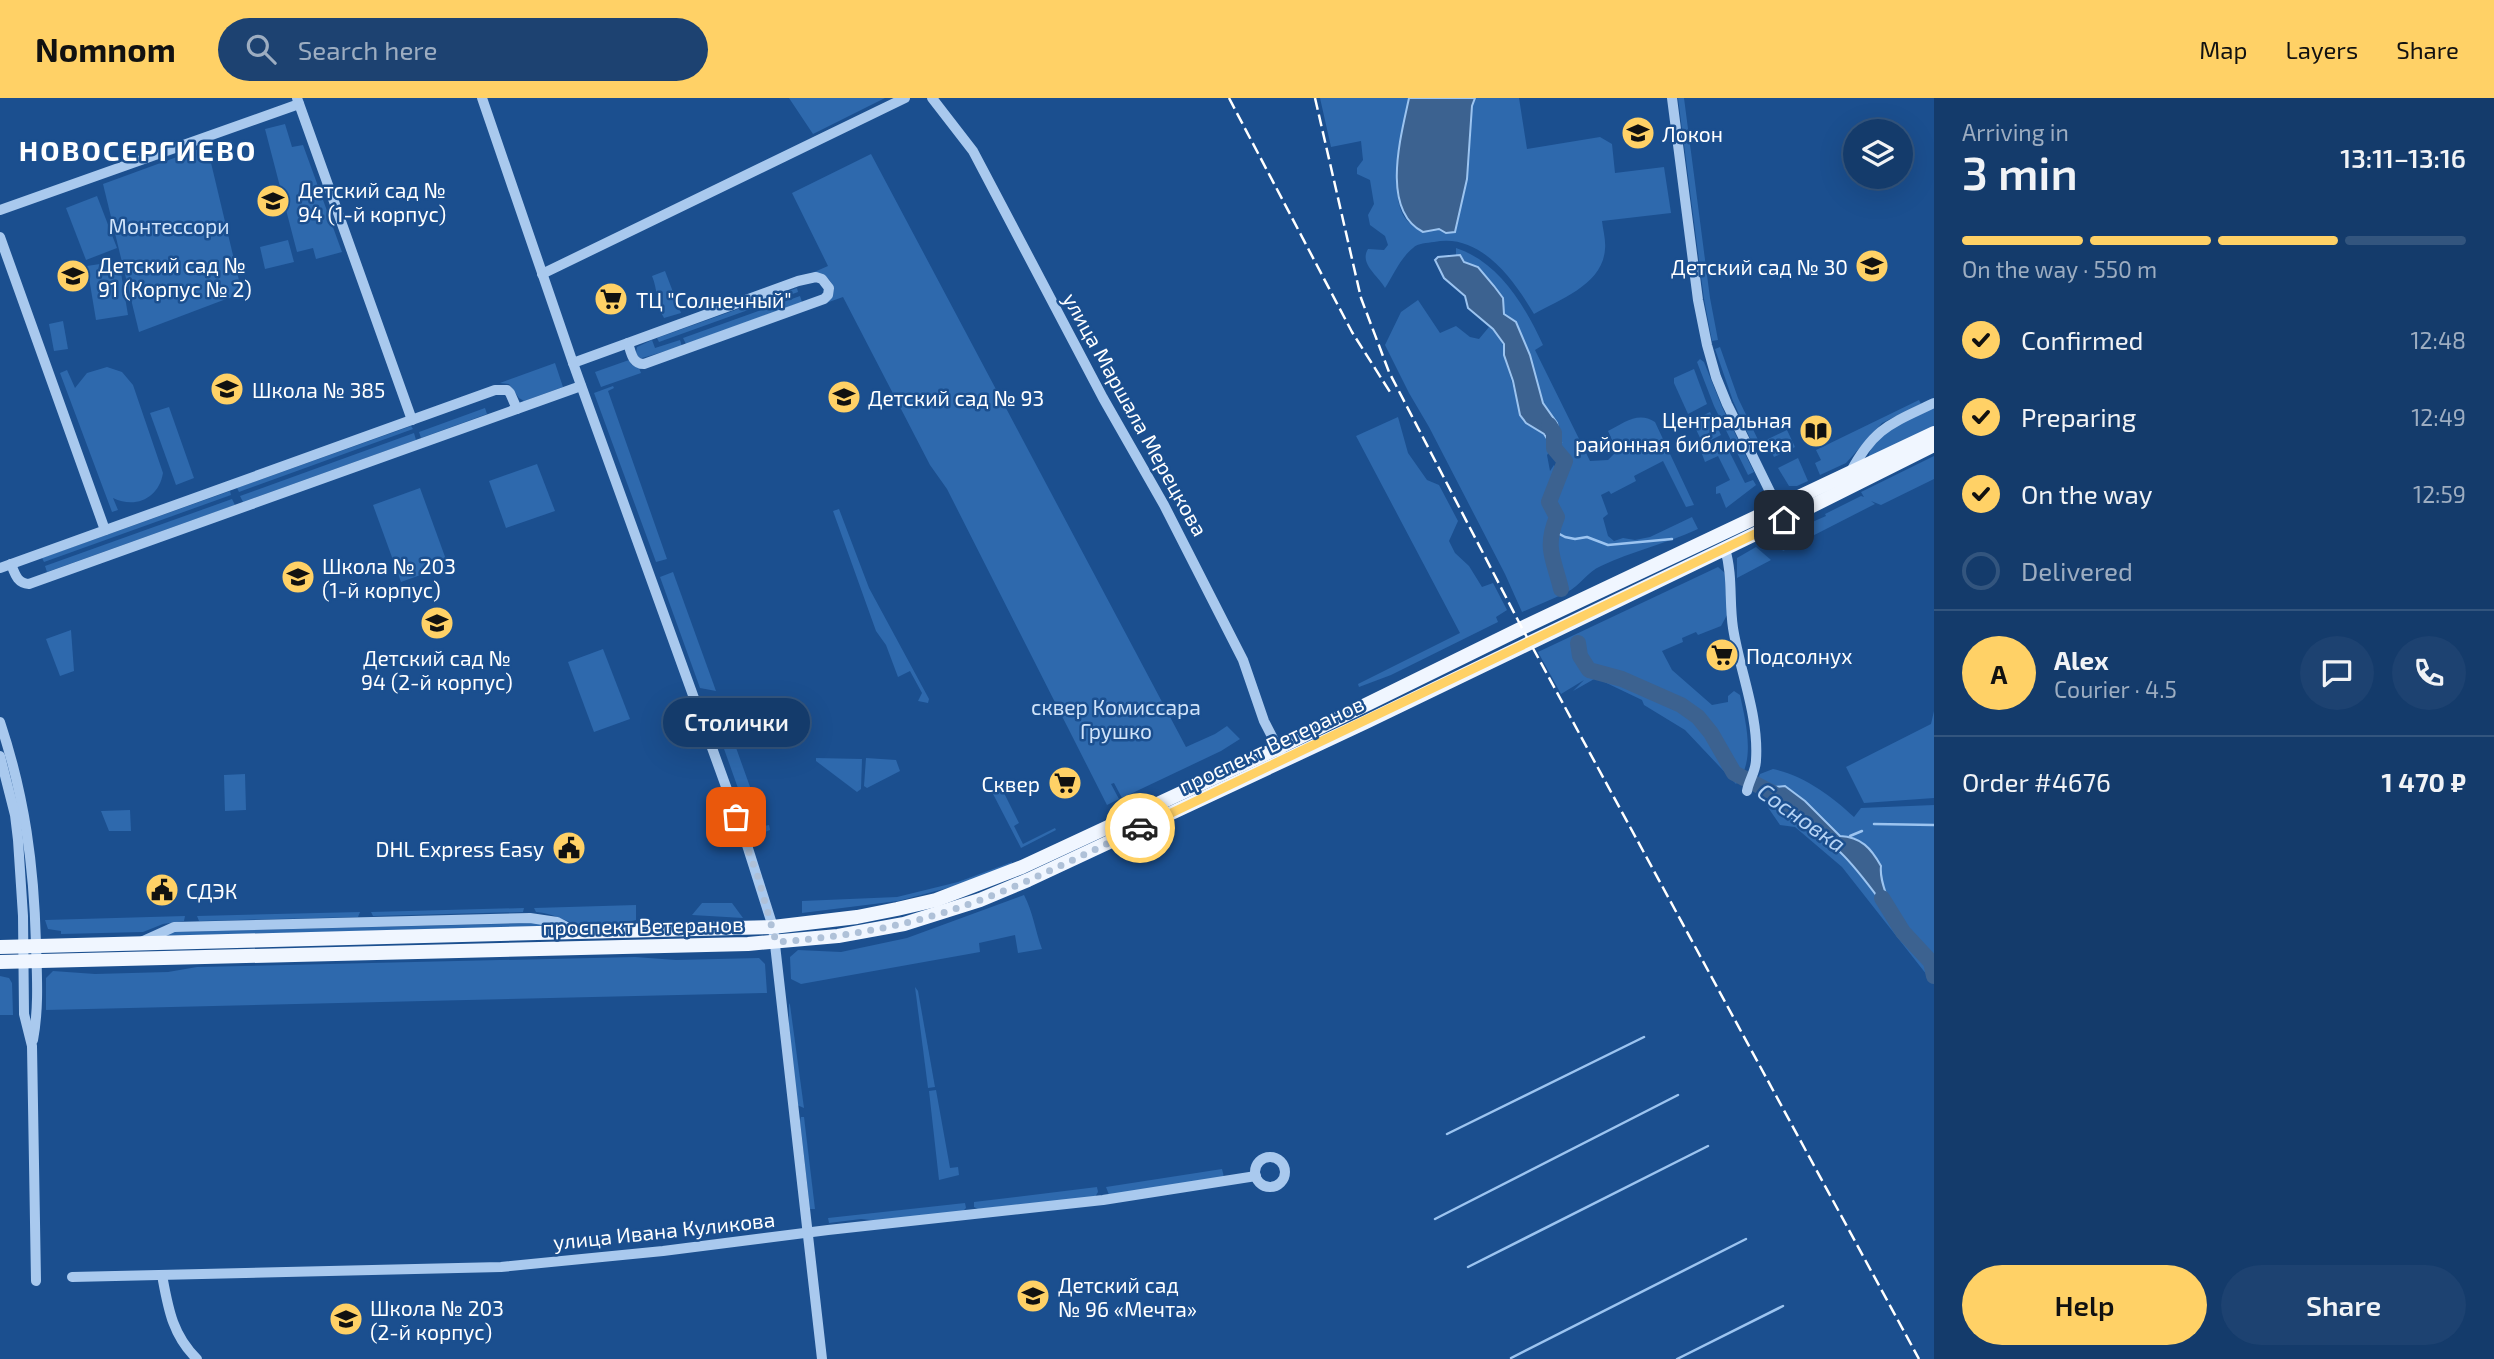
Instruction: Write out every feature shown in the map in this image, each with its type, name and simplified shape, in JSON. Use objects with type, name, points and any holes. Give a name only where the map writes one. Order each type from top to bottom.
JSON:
[{"type":"main road","name":"проспект Ветеранов","points":[[0,947],[30,954],[868,932],[940,914],[1028,880],[1777,507],[1934,433]]},
{"type":"main road","name":"проспект Ветеранов","points":[[1281,754],[1725,548],[1934,445]]},
{"type":"main road","name":"проспект Ветеранов","points":[[0,961],[30,954],[138,944],[578,933],[775,934]]},
{"type":"street","points":[[482,98],[581,386],[746,842],[775,934],[822,1359]]},
{"type":"street","points":[[542,274],[905,98]]},
{"type":"street","name":"улица Маршала Мерецкова","points":[[932,98],[973,151],[1103,398],[1164,505],[1243,660],[1264,721],[1281,754]]},
{"type":"street","points":[[1672,98],[1698,300],[1707,345],[1727,404],[1784,520]]},
{"type":"street","points":[[0,210],[298,101],[412,420]]},
{"type":"street","points":[[0,237],[105,530]]},
{"type":"street","points":[[573,363],[628,343],[809,278],[822,279],[829,288],[824,299],[644,363],[638,364],[634,360],[628,343]]},
{"type":"street","points":[[517,409],[510,393],[501,389],[6,566],[23,583],[29,584],[517,409],[581,386]]},
{"type":"street","points":[[1849,474],[1870,442],[1886,426],[1934,403]]},
{"type":"street","points":[[1725,548],[1730,574],[1733,627],[1756,741],[1756,763],[1749,784]]},
{"type":"street","points":[[0,722],[15,768],[32,860],[30,954],[24,1014],[32,1046],[36,1281]]},
{"type":"street","points":[[0,756],[10,793],[18,841],[30,954]]},
{"type":"street","name":"улица Ивана Куликова","points":[[72,1277],[501,1267],[1103,1200],[1256,1176]]},
{"type":"street","points":[[162,1275],[168,1309],[176,1333],[197,1359]]},
{"type":"green space","points":[[789,98],[885,98],[813,134]]},
{"type":"green space","points":[[1320,98],[1409,98],[1398,159],[1397,192],[1405,218],[1423,232],[1457,226],[1469,164],[1472,106],[1475,98],[1519,98],[1527,149],[1600,137],[1612,144],[1615,173],[1664,167],[1671,213],[1602,221],[1605,249],[1597,272],[1579,289],[1534,314],[1506,274],[1494,262],[1481,251],[1451,241],[1415,246],[1401,261],[1385,288],[1366,260],[1368,249],[1384,250],[1388,245],[1385,236],[1370,225],[1368,215],[1374,204],[1370,180],[1357,174],[1357,168],[1363,160],[1361,141],[1331,147]]},
{"type":"green space","points":[[1678,98],[1684,98],[1718,340],[1712,341],[1704,299]]},
{"type":"green space","points":[[285,124],[292,147],[303,145],[342,252],[316,259],[313,248],[297,252],[265,129]]},
{"type":"green space","name":"Монтессори","points":[[207,146],[242,293],[139,332],[103,184]]},
{"type":"green space","name":"сквер Комиссара Грушко","points":[[871,154],[1186,747],[1227,726],[1240,739],[1221,751],[1122,798],[1114,783],[1111,784],[1119,799],[1107,805],[947,489],[930,465],[843,297],[826,303],[833,286],[827,277],[812,273],[828,266],[792,193]]},
{"type":"green space","points":[[97,196],[117,248],[86,260],[66,208]]},
{"type":"green space","points":[[288,240],[294,262],[265,269],[260,247]]},
{"type":"green space","points":[[1456,248],[1485,264],[1498,275],[1528,315],[1543,345],[1535,350],[1590,461],[1608,460],[1617,451],[1608,431],[1637,418],[1655,422],[1694,505],[1686,507],[1663,461],[1634,476],[1636,481],[1611,494],[1609,491],[1601,495],[1608,514],[1603,518],[1608,536],[1614,541],[1650,537],[1692,517],[1698,529],[1601,566],[1567,592],[1558,573],[1553,545],[1559,516],[1552,502],[1568,462],[1559,451],[1558,430],[1543,402],[1525,343],[1515,322],[1504,314],[1503,298],[1478,267],[1468,265],[1460,255],[1456,255]]},
{"type":"green space","points":[[119,261],[128,315],[96,320],[87,266]]},
{"type":"green space","points":[[665,271],[681,313],[664,318],[652,276]]},
{"type":"green space","points":[[797,288],[798,292],[659,342],[657,338]]},
{"type":"green space","points":[[800,296],[802,302],[686,344],[683,338]]},
{"type":"green space","points":[[1418,300],[1440,333],[1456,326],[1470,337],[1479,339],[1489,327],[1496,332],[1502,343],[1523,421],[1544,434],[1553,448],[1547,455],[1550,471],[1554,465],[1557,469],[1545,502],[1554,517],[1543,544],[1559,596],[1522,612],[1505,574],[1385,345],[1401,312]]},
{"type":"green space","points":[[63,321],[68,349],[54,351],[49,324]]},
{"type":"green space","points":[[652,340],[655,348],[680,340],[682,346],[639,359],[637,347]]},
{"type":"green space","points":[[1720,347],[1738,398],[1760,444],[1754,447],[1733,401],[1715,349]]},
{"type":"green space","points":[[1700,359],[1704,362],[1722,407],[1754,472],[1748,475],[1714,406],[1697,362]]},
{"type":"green space","points":[[629,360],[641,373],[601,387],[595,372]]},
{"type":"green space","points":[[555,363],[563,387],[524,401],[509,384],[500,383]]},
{"type":"green space","points":[[107,367],[122,372],[133,385],[163,473],[157,489],[145,499],[130,502],[113,498],[118,510],[112,512],[60,373],[67,370],[75,388],[87,373]]},
{"type":"green space","points":[[1694,369],[1707,404],[1688,414],[1674,378]]},
{"type":"green space","points":[[613,386],[614,388],[608,391],[667,559],[656,562],[594,393]]},
{"type":"green space","points":[[1919,400],[1921,404],[1882,423],[1846,463],[1820,475],[1815,463],[1821,460],[1816,450]]},
{"type":"green space","points":[[169,407],[194,478],[176,485],[150,413]]},
{"type":"green space","points":[[485,408],[487,414],[421,438],[419,432]]},
{"type":"green space","points":[[1934,408],[1934,429],[1869,456],[1877,440],[1885,433]]},
{"type":"green space","points":[[1710,412],[1721,435],[1703,444],[1692,421]]},
{"type":"green space","points":[[1398,417],[1408,453],[1427,480],[1439,485],[1458,521],[1449,541],[1455,553],[1469,566],[1482,587],[1493,583],[1507,610],[1496,617],[1498,622],[1391,675],[1359,687],[1358,684],[1460,633],[1356,436]]},
{"type":"green space","points":[[411,426],[413,429],[239,492],[237,488]]},
{"type":"green space","points":[[1787,430],[1795,447],[1774,457],[1766,440]]},
{"type":"green space","points":[[414,433],[416,440],[243,502],[240,496]]},
{"type":"green space","points":[[1725,443],[1745,483],[1753,480],[1756,485],[1726,508],[1720,493],[1716,494],[1716,487],[1730,480],[1718,456],[1705,462],[1702,454]]},
{"type":"green space","points":[[1934,456],[1934,479],[1881,505],[1871,501],[1875,504],[1783,551],[1776,538],[1826,516],[1825,514],[1861,496],[1864,497],[1861,492]]},
{"type":"green space","points":[[1798,458],[1808,481],[1789,486],[1778,468]]},
{"type":"green space","points":[[537,464],[555,511],[506,528],[489,481]]},
{"type":"green space","points":[[420,488],[448,565],[401,582],[373,505]]},
{"type":"green space","points":[[230,491],[231,495],[44,562],[42,558]]},
{"type":"green space","points":[[232,499],[235,505],[47,572],[45,566]]},
{"type":"green space","points":[[839,509],[869,588],[929,699],[928,703],[918,701],[922,693],[910,671],[898,677],[886,645],[876,631],[833,511]]},
{"type":"green space","points":[[1756,547],[1771,560],[1737,578],[1737,558]]},
{"type":"green space","points":[[1718,567],[1725,573],[1727,615],[1721,626],[1698,635],[1696,632],[1682,638],[1683,642],[1662,651],[1672,670],[1712,705],[1728,702],[1728,696],[1734,691],[1740,695],[1747,730],[1748,754],[1742,775],[1736,784],[1685,730],[1644,705],[1642,700],[1596,678],[1573,691],[1584,680],[1561,694],[1538,652]]},
{"type":"green space","points":[[673,572],[716,691],[700,688],[660,577]]},
{"type":"green space","points":[[71,630],[74,671],[60,676],[46,639]]},
{"type":"green space","points":[[603,649],[630,719],[594,732],[568,662]]},
{"type":"green space","points":[[707,701],[723,705],[717,707],[720,713],[724,714],[764,826],[769,825],[770,830],[755,836]]},
{"type":"green space","points":[[1934,711],[1934,798],[1864,803],[1846,767],[1931,724]]},
{"type":"green space","points":[[816,758],[862,759],[861,789],[857,792],[816,761]]},
{"type":"green space","points":[[866,758],[896,760],[900,771],[867,788],[864,786]]},
{"type":"green space","points":[[1773,769],[1806,781],[1827,794],[1854,817],[1861,808],[1934,805],[1934,984],[1842,867],[1795,827],[1780,825],[1754,787],[1760,774]],"holes":[[[1785,786],[1805,801],[1840,836],[1840,852],[1809,831],[1774,800]]]},
{"type":"green space","points":[[245,774],[246,810],[225,811],[224,775]]},
{"type":"green space","points":[[1001,787],[1019,823],[1014,826],[1023,844],[1055,828],[1056,830],[1021,848],[992,792]]},
{"type":"green space","points":[[130,810],[131,831],[109,831],[101,811]]},
{"type":"green space","points":[[1012,862],[1011,866],[959,885],[898,901],[802,913],[802,901],[897,897],[958,882]]},
{"type":"green space","points":[[1024,895],[1042,949],[1018,953],[1015,935],[979,943],[980,952],[801,984],[791,979],[790,957],[798,950],[841,952],[907,938]]},
{"type":"green space","points":[[702,903],[732,903],[743,918],[692,915]]},
{"type":"green space","points":[[636,905],[636,920],[608,926],[580,925],[536,912],[534,908]]},
{"type":"green space","points":[[524,908],[523,912],[373,916],[371,912]]},
{"type":"green space","points":[[360,912],[358,917],[199,921],[197,916]]},
{"type":"green space","points":[[185,916],[184,921],[163,924],[143,932],[61,934],[61,931],[48,929],[45,920]]},
{"type":"green space","points":[[539,923],[554,926],[165,936],[176,932]]},
{"type":"green space","points":[[635,957],[676,960],[759,958],[765,964],[767,993],[46,1010],[46,978],[53,971],[95,974],[168,972],[197,967]]},
{"type":"green space","points":[[0,976],[9,978],[12,983],[13,1015],[0,1015]]},
{"type":"green space","points":[[915,987],[918,991],[935,1087],[928,1088]]},
{"type":"green space","points":[[789,1003],[790,1005],[804,1108],[797,1105]]},
{"type":"green space","points":[[936,1090],[950,1168],[958,1167],[959,1175],[939,1180],[929,1091]]},
{"type":"green space","points":[[801,1117],[804,1117],[815,1209],[810,1209]]},
{"type":"green space","points":[[1222,1169],[1224,1177],[1109,1195],[1106,1187]]},
{"type":"green space","points":[[1097,1187],[1095,1197],[978,1209],[974,1207],[974,1202]]},
{"type":"green space","points":[[965,1203],[966,1208],[963,1211],[881,1221],[861,1219],[829,1223],[828,1218]]},
{"type":"water","points":[[1409,98],[1475,98],[1472,106],[1467,179],[1455,232],[1446,233],[1439,229],[1423,232],[1410,221],[1402,207],[1397,171]]},
{"type":"water","points":[[1460,255],[1464,262],[1478,267],[1494,286],[1503,298],[1504,314],[1516,322],[1530,355],[1543,403],[1557,423],[1561,442],[1555,443],[1553,448],[1544,434],[1526,423],[1520,415],[1504,355],[1504,344],[1493,329],[1468,308],[1465,296],[1444,278],[1435,260],[1438,257]]},
{"type":"water","points":[[1785,786],[1805,801],[1840,836],[1860,841],[1873,854],[1881,866],[1891,915],[1840,852],[1792,818],[1776,802],[1771,792],[1774,787]]},
{"type":"waterway","name":"Сосновка","points":[[1549,425],[1554,433],[1554,448],[1565,461],[1549,502],[1557,517],[1551,545],[1561,589]]},
{"type":"waterway","points":[[1552,530],[1565,537],[1587,537],[1608,545],[1672,539]]},
{"type":"waterway","name":"Сосновка","points":[[1578,643],[1580,656],[1589,670],[1622,679],[1681,705],[1698,717],[1711,733],[1734,773],[1771,792],[1787,804]]},
{"type":"waterway","points":[[1874,824],[1934,825]]},
{"type":"waterway","points":[[1850,836],[1862,831]]},
{"type":"waterway","name":"Сосновка","points":[[1882,898],[1903,932],[1931,962],[1934,976]]},
{"type":"waterway","points":[[1447,1134],[1644,1037]]},
{"type":"waterway","points":[[1435,1219],[1678,1095]]},
{"type":"waterway","points":[[1468,1267],[1708,1146]]},
{"type":"waterway","points":[[1511,1358],[1746,1239]]},
{"type":"waterway","points":[[1677,1359],[1783,1306]]},
{"type":"railway","points":[[1229,98],[1352,332],[1390,392]]},
{"type":"railway","points":[[1315,98],[1361,298],[1389,372],[1522,628],[1919,1359]]},
{"type":"way so far","points":[[736,817],[758,877],[776,942],[868,932],[940,914],[1028,880],[1140,828]]},
{"type":"place","name":"Локон","points":[[1638,133]]},
{"type":"place","name":"Детский сад № 94 (1-й корпус)","points":[[273,201]]},
{"type":"place","name":"Детский сад № 30","points":[[1872,266]]},
{"type":"place","name":"Детский сад № 91 (Корпус № 2)","points":[[73,276]]},
{"type":"place","name":"ТЦ \"Солнечный\"","points":[[611,299]]},
{"type":"place","name":"Школа № 385","points":[[227,389]]},
{"type":"place","name":"Детский сад № 93","points":[[844,397]]},
{"type":"place","name":"Центральная районная библиотека","points":[[1816,431]]},
{"type":"place","name":"Школа № 203 (1-й корпус)","points":[[298,577]]},
{"type":"place","name":"Детский сад № 94 (2-й корпус)","points":[[437,623]]},
{"type":"place","name":"Подсолнух","points":[[1722,655]]},
{"type":"place","name":"Сквер","points":[[1065,783]]},
{"type":"place","name":"Столички","points":[[736,817]]},
{"type":"place","name":"DHL Express Easy","points":[[569,848]]},
{"type":"place","name":"СДЭК","points":[[162,890]]},
{"type":"place","name":"Детский сад № 96 «Мечта»","points":[[1033,1296]]},
{"type":"place","name":"Школа № 203 (2-й корпус)","points":[[346,1319]]},
{"type":"district","name":"НОВОСЕРГИЕВО","points":[[138,150]]},
{"type":"route","points":[[1140,828],[1325,742],[1784,520]]}]
